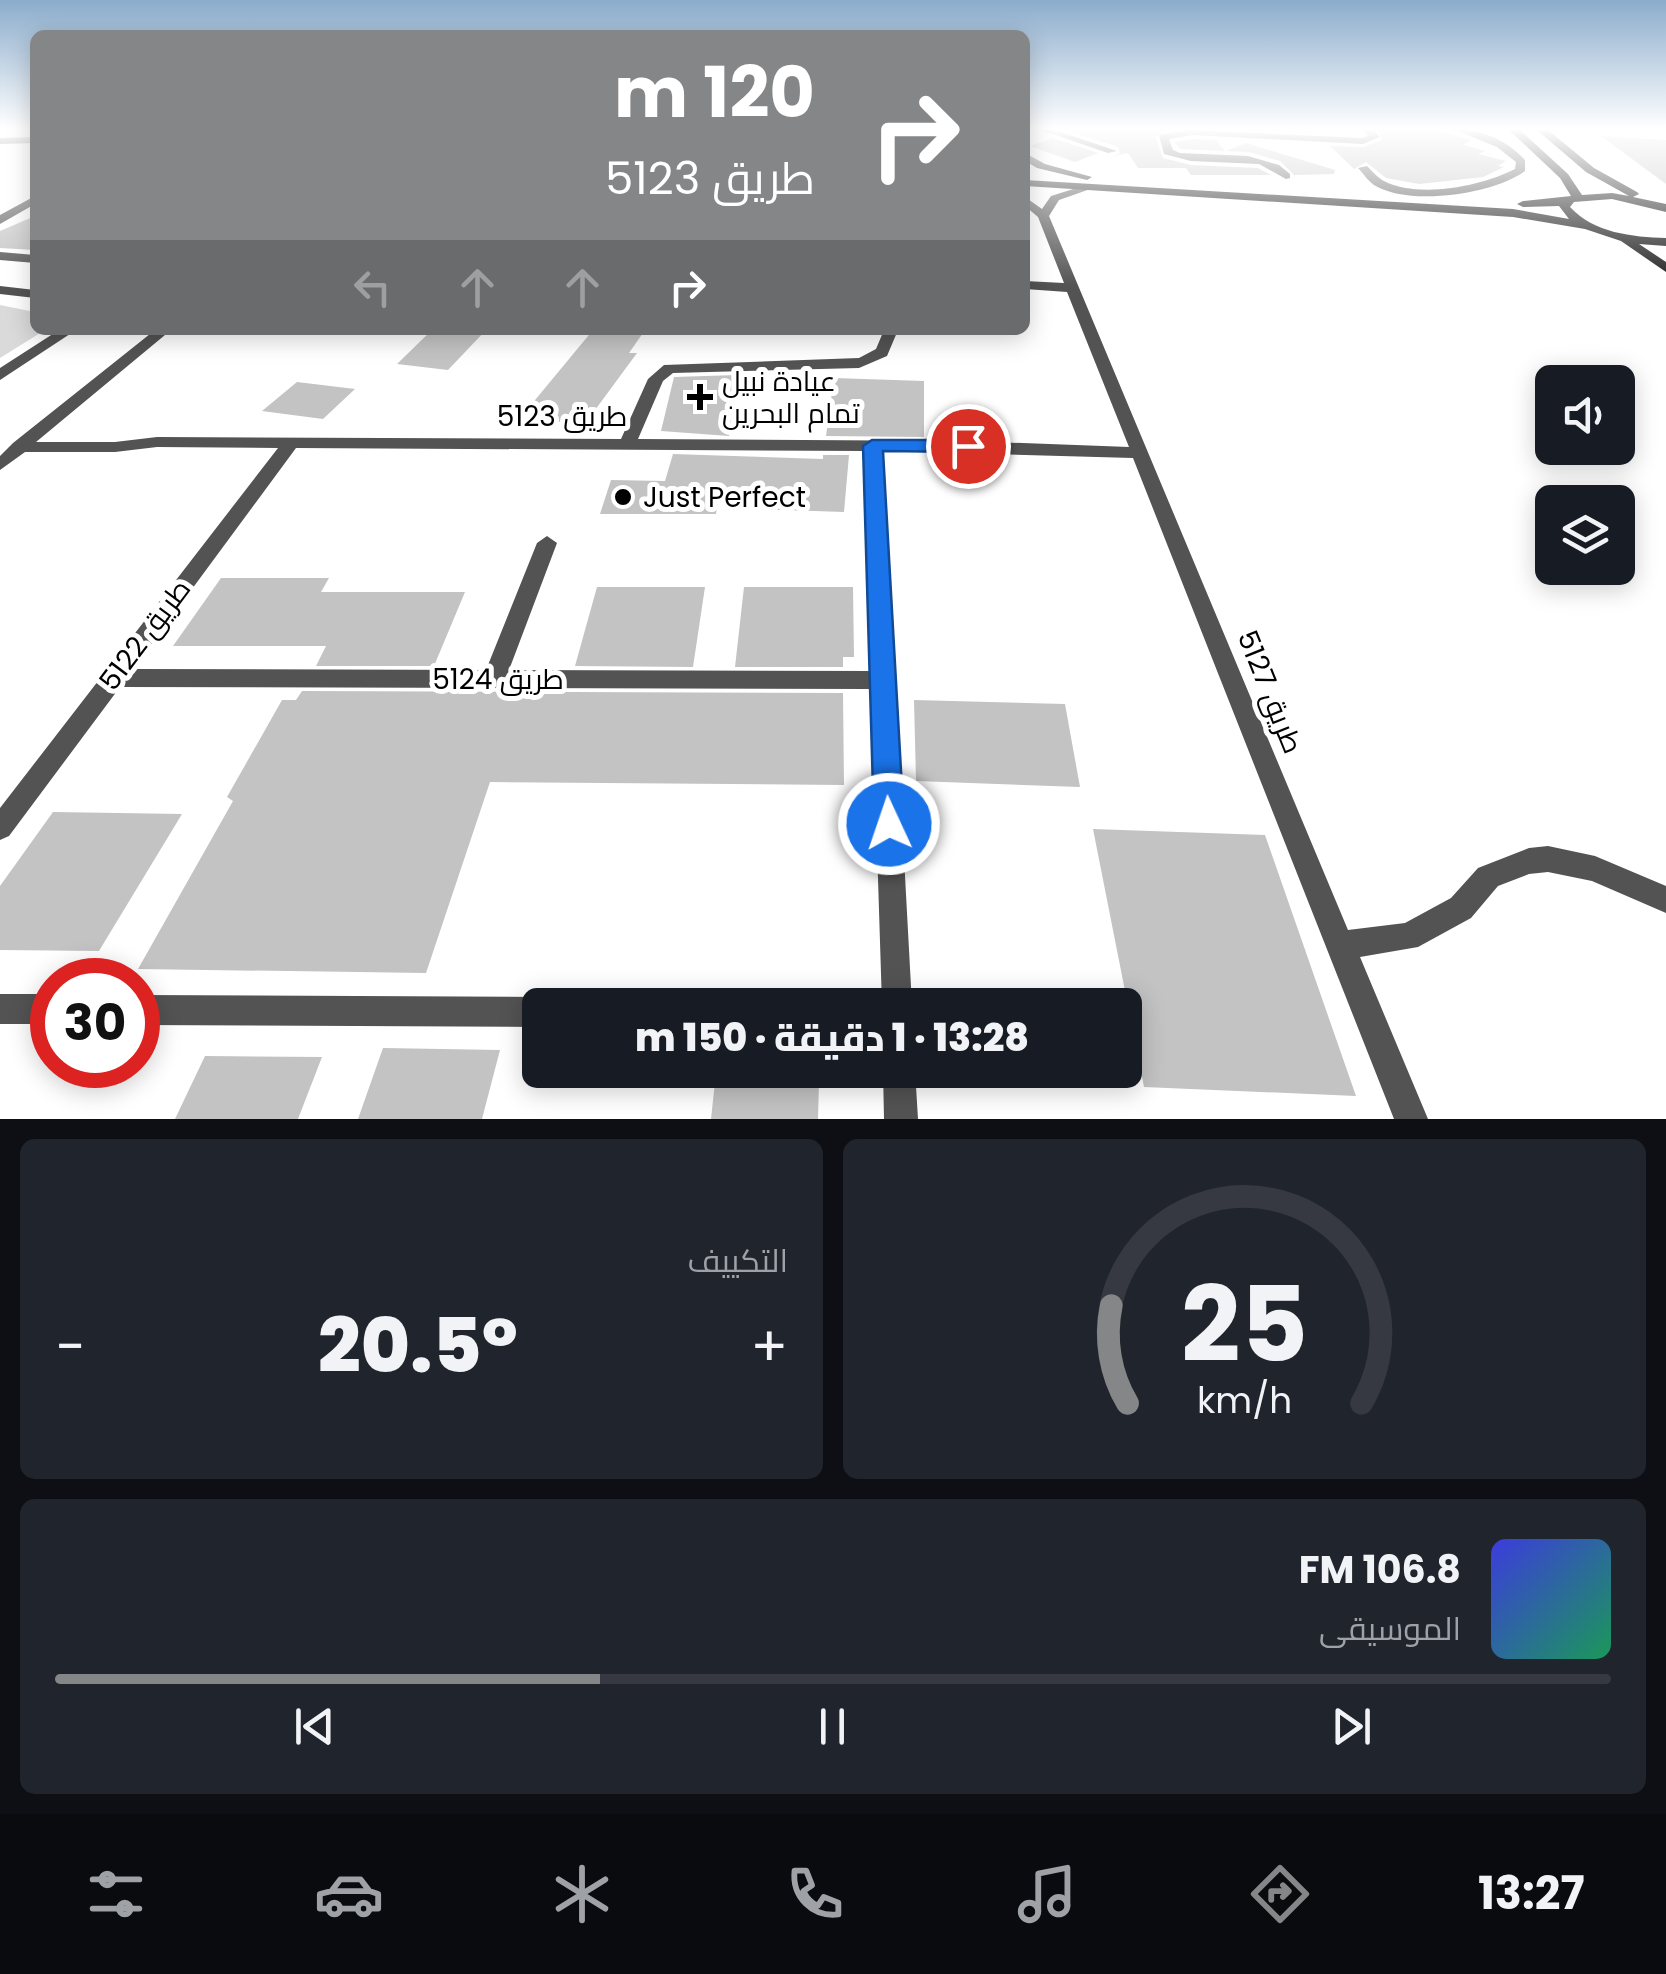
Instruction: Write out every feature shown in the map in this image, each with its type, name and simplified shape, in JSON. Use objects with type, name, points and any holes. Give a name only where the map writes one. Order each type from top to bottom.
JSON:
[{"type":"main road","points":[[1085,182],[1513,214],[1666,242]]},
{"type":"main road","points":[[1566,182],[1572,199],[1568,214],[1592,227]]},
{"type":"main road","points":[[1613,182],[1659,206]]},
{"type":"main road","points":[[1030,183],[1493,204],[1612,196],[1659,206]]},
{"type":"main road","points":[[1617,235],[1666,268]]},
{"type":"street","points":[[1378,182],[1434,191],[1476,189],[1493,182]]},
{"type":"street","name":"طريق 5127","points":[[1092,183],[1034,208],[1072,288],[1411,1119]]},
{"type":"street","points":[[0,220],[30,202]]},
{"type":"street","points":[[0,256],[30,259]]},
{"type":"street","points":[[1030,284],[1072,288]]},
{"type":"street","points":[[0,290],[30,293]]},
{"type":"street","points":[[0,375],[61,335]]},
{"type":"street","points":[[0,464],[158,335]]},
{"type":"street","points":[[627,444],[656,379],[668,368],[859,363],[881,356],[890,335]]},
{"type":"street","name":"طريق 5123","points":[[26,441],[115,448],[157,442],[1136,446]]},
{"type":"street","name":"طريق 5122","points":[[0,828],[291,442]]},
{"type":"street","points":[[872,446],[896,988]]},
{"type":"street","points":[[494,678],[546,543]]},
{"type":"street","name":"طريق 5124","points":[[114,678],[882,680]]},
{"type":"street","points":[[1342,945],[1408,936],[1461,908],[1488,877],[1528,861],[1548,859],[1595,869],[1666,900]]},
{"type":"street","points":[[0,1009],[30,1009]]},
{"type":"street","points":[[160,1010],[522,1012]]},
{"type":"street","points":[[901,1088],[902,1119]]},
{"type":"shaded area","points":[[0,305],[30,311],[30,335],[37,335],[0,358]]},
{"type":"building","points":[[30,218],[30,250],[0,248],[0,231]]},
{"type":"building","points":[[427,335],[481,335],[448,370],[397,364]]},
{"type":"building","points":[[589,335],[642,335],[629,353],[637,353],[584,425],[521,417]]},
{"type":"building","points":[[737,375],[729,436],[661,431],[674,377]]},
{"type":"building","points":[[834,378],[924,381],[924,437],[826,436]]},
{"type":"building","points":[[297,382],[355,389],[323,419],[262,411]]},
{"type":"building","points":[[673,454],[823,459],[823,455],[849,455],[844,512],[753,509],[754,499],[719,495],[716,514],[600,514],[611,480],[665,481]]},
{"type":"building","points":[[221,578],[329,578],[321,592],[465,592],[434,666],[316,666],[326,646],[173,646]]},
{"type":"building","points":[[597,587],[705,587],[693,667],[575,666]]},
{"type":"building","points":[[744,587],[853,587],[854,657],[843,657],[843,667],[735,667]]},
{"type":"building","points":[[302,691],[843,693],[844,785],[490,782],[426,973],[160,969],[160,958],[144,958],[233,801],[227,797],[282,700],[296,700]]},
{"type":"building","points":[[914,700],[1065,704],[1080,787],[916,781]]},
{"type":"building","points":[[53,812],[182,814],[99,951],[0,950],[0,886]]},
{"type":"building","points":[[1093,829],[1265,835],[1356,1096],[1144,1087],[1142,988],[1124,988]]},
{"type":"building","points":[[383,1048],[500,1050],[482,1119],[358,1119]]},
{"type":"building","points":[[205,1056],[322,1057],[298,1119],[175,1119]]},
{"type":"building","points":[[714,1088],[819,1088],[818,1119],[711,1119]]},
{"type":"place","name":"عيادة نبيل تمام البحرين","points":[[700,397]]},
{"type":"place","name":"Just Perfect","points":[[623,497]]},
{"type":"route","points":[[889,824],[872,446],[968,446]]}]
